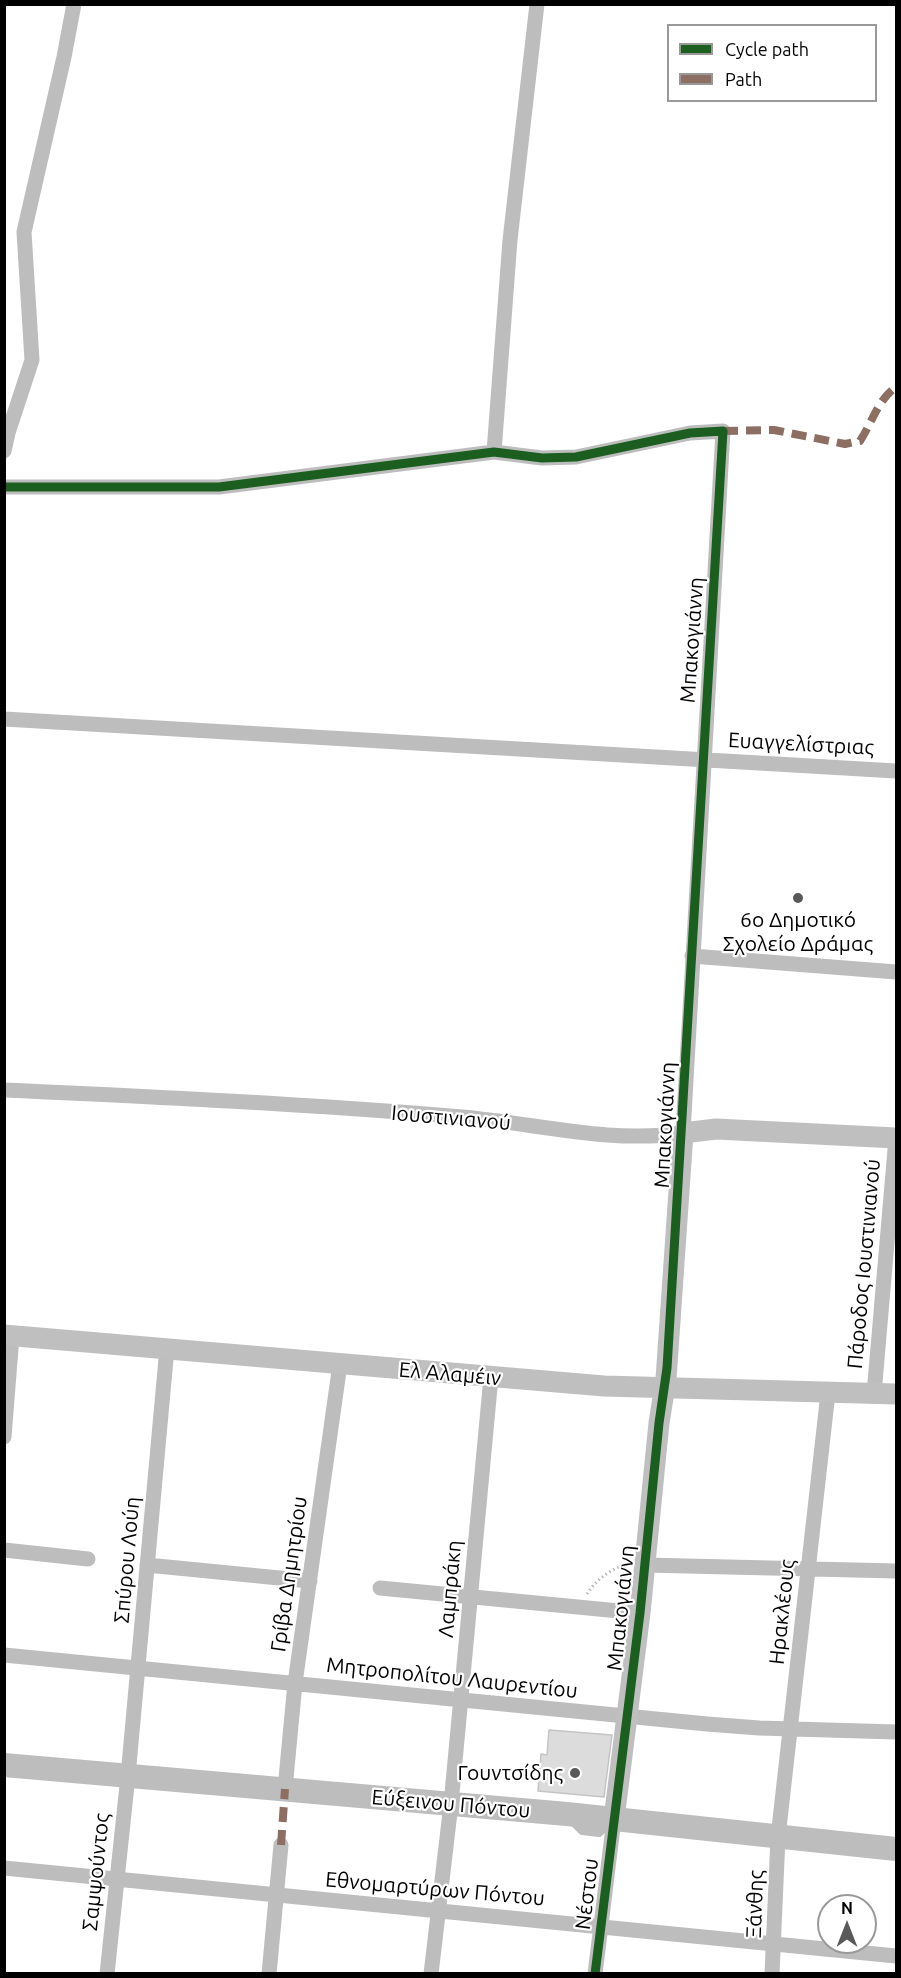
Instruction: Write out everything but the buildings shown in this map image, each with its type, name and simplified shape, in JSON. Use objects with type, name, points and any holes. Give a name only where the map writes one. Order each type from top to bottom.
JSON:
[{"type":"main road","name":"Εύξεινου Πόντου","points":[[4,1765],[567,1814],[897,1849]]},
{"type":"street","points":[[4,451],[32,360],[24,231],[74,4]]},
{"type":"street","points":[[4,487],[219,487],[494,452],[510,240],[537,4]]},
{"type":"street","name":"Μπακογιάννη","points":[[494,452],[542,458],[563,458],[690,433],[723,431],[665,1388],[657,1435],[640,1613],[614,1819]]},
{"type":"street","name":"Ευαγγελίστριας","points":[[4,719],[897,771]]},
{"type":"street","points":[[692,956],[897,972]]},
{"type":"street","name":"Ιουστινιανού","points":[[4,1090],[464,1117],[585,1133],[628,1136],[651,1137],[716,1129],[896,1138]]},
{"type":"street","name":"Πάροδος Ιουστινιανού","points":[[874,1394],[896,1138]]},
{"type":"street","points":[[4,1437],[8,1336]]},
{"type":"street","name":"Ελ Αλαμέιν","points":[[8,1336],[491,1377],[665,1388],[897,1394]]},
{"type":"street","name":"Σπύρου Λούη","points":[[128,1776],[167,1348]]},
{"type":"street","name":"Γρίβα Δημητρίου","points":[[285,1789],[295,1683],[340,1364]]},
{"type":"street","name":"Λαμπράκη","points":[[431,1974],[451,1804],[491,1377]]},
{"type":"street","name":"Ηρακλέους","points":[[778,1837],[828,1393]]},
{"type":"street","points":[[4,1550],[88,1559]]},
{"type":"street","points":[[147,1565],[310,1581]]},
{"type":"street","points":[[645,1566],[897,1571]]},
{"type":"street","points":[[380,1588],[640,1613]]},
{"type":"street","name":"Μητροπολίτου Λαυρεντίου","points":[[4,1655],[460,1698],[627,1717],[790,1729],[897,1732]]},
{"type":"street","name":"Σαμψούντος","points":[[107,1974],[128,1776]]},
{"type":"street","name":"Νέστου","points":[[595,1974],[614,1819]]},
{"type":"street","name":"Ξάνθης","points":[[772,1974],[778,1837]]},
{"type":"street","points":[[269,1974],[281,1845]]},
{"type":"street","name":"Εθνομαρτύρων Πόντου","points":[[4,1868],[897,1956]]},
{"type":"path","points":[[583,1607],[591,1589],[611,1571],[623,1566],[645,1566]]},
{"type":"marked path","points":[[723,431],[774,430],[845,444],[860,441],[880,405],[896,387]]},
{"type":"marked path","points":[[281,1845],[285,1789]]},
{"type":"cycle path","points":[[4,487],[219,487],[494,452],[542,458],[576,457],[690,433],[723,431],[667,1368],[659,1423],[640,1613],[595,1974]]},
{"type":"place","name":"6o Δημοτικό Σχολείο Δράμας","points":[[798,898]]},
{"type":"place","name":"Γουντσίδης","points":[[575,1773]]}]
